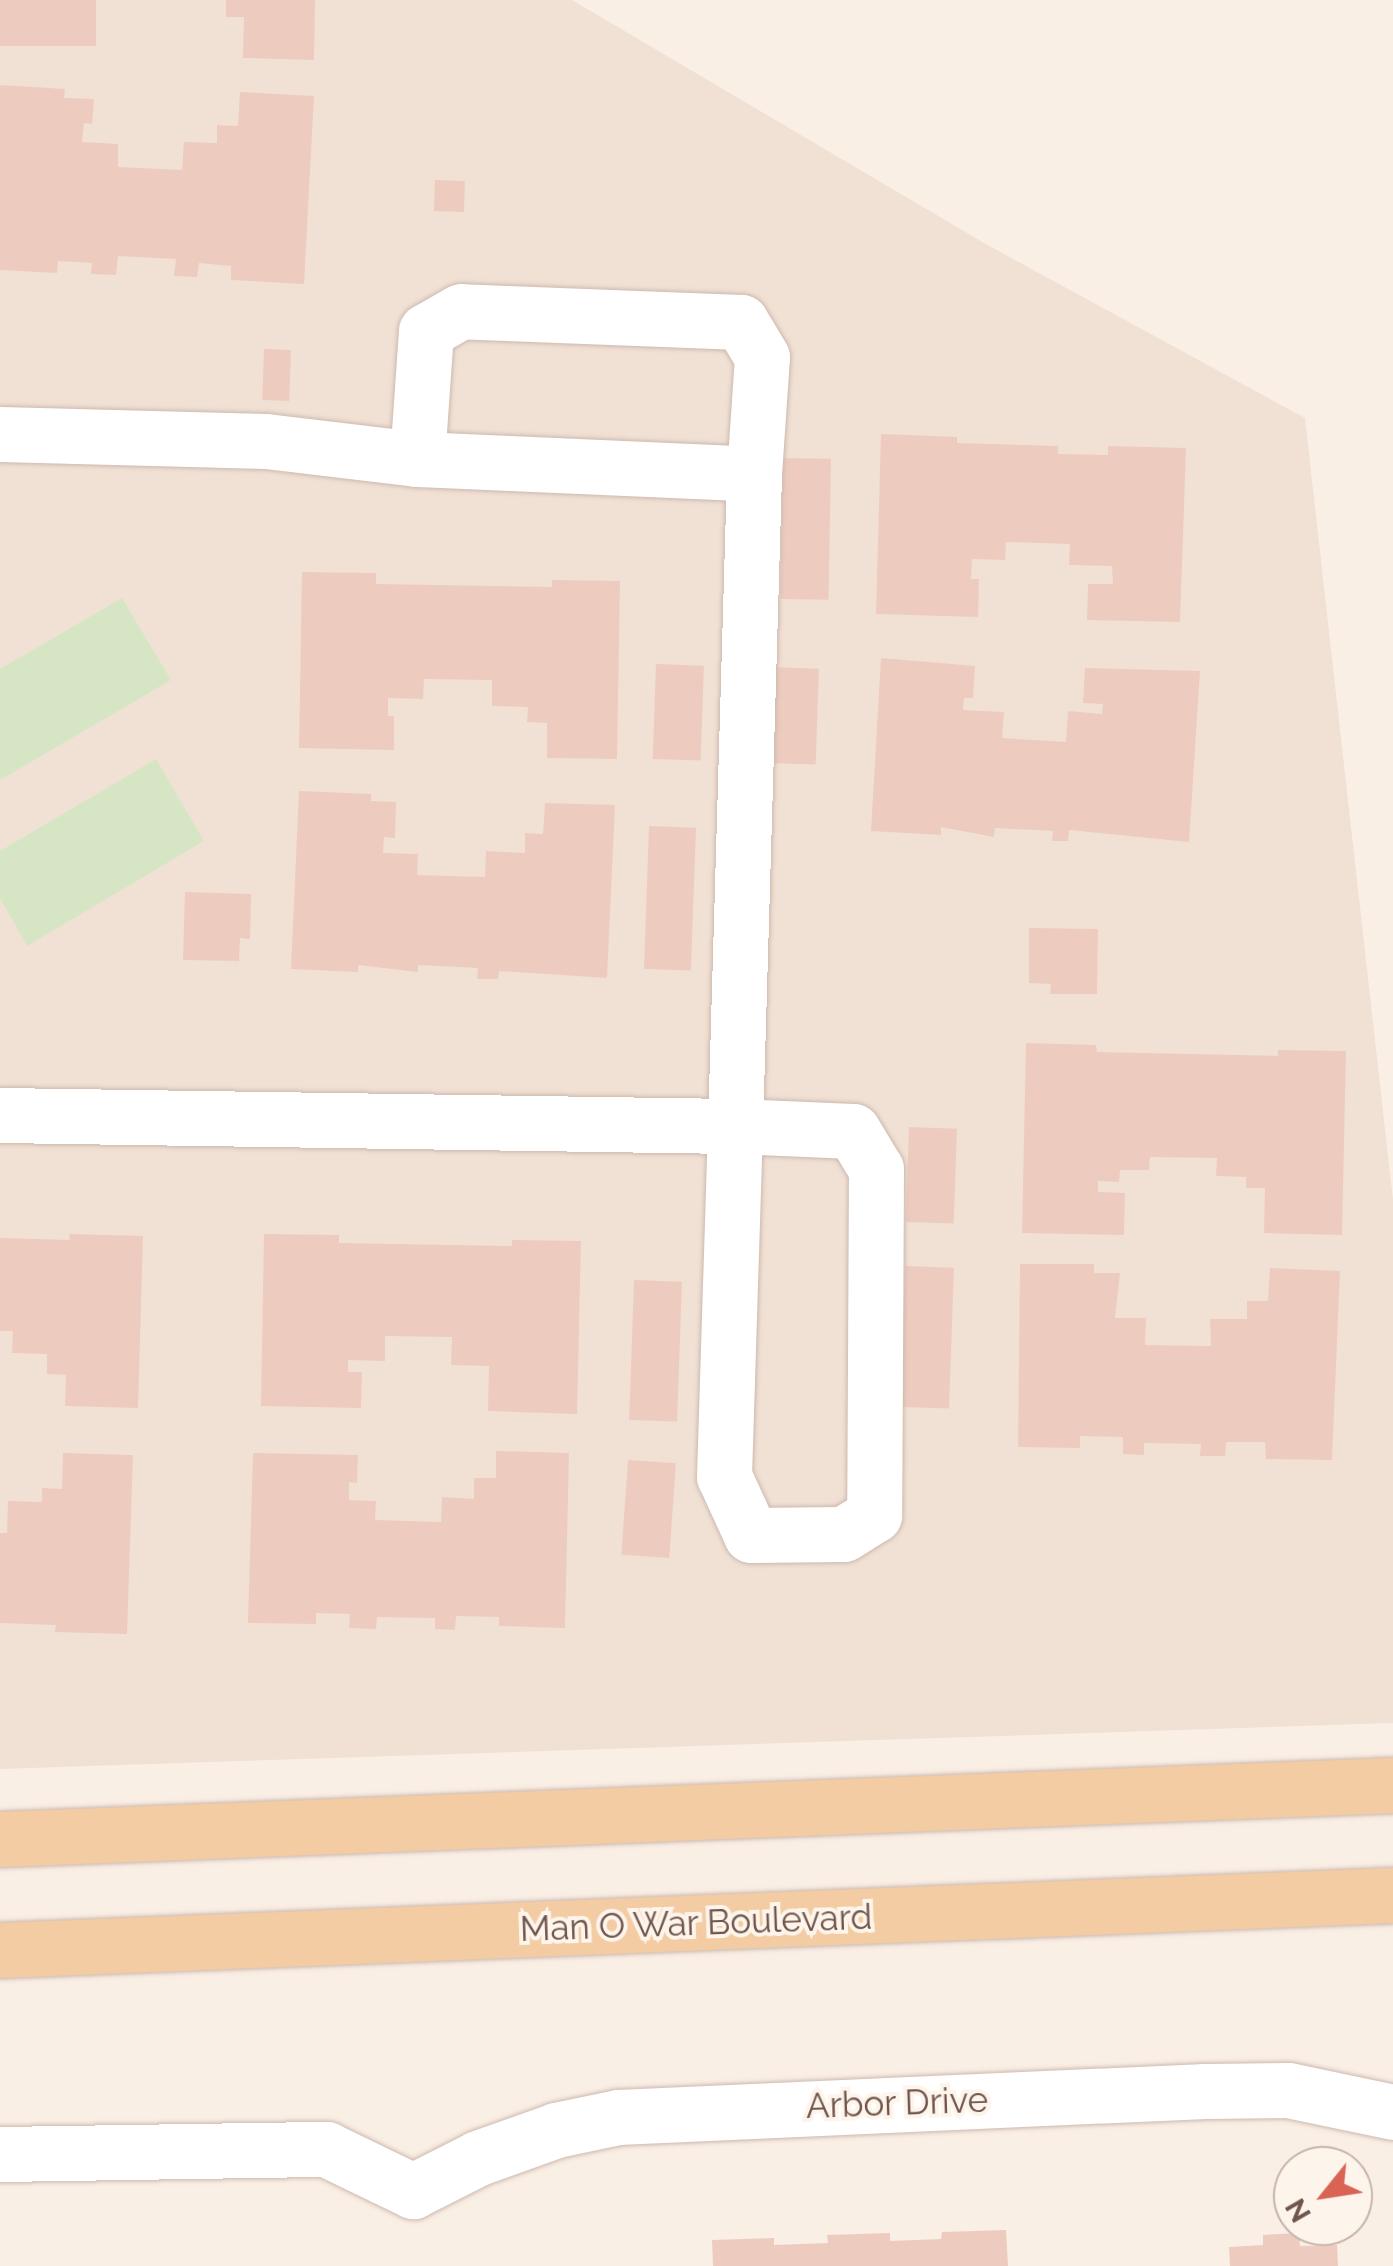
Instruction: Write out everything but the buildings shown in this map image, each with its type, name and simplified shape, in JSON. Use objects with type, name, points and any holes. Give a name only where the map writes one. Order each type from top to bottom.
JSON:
[{"type":"main road","points":[[0,1839],[1393,1785]]},
{"type":"main road","name":"Man O War Boulevard","points":[[0,1950],[1393,1896]]},
{"type":"street","points":[[0,1115],[735,1126],[852,1131],[876,1169],[874,1516],[842,1534],[751,1535],[724,1476],[735,1126],[754,474],[762,358],[741,322],[461,311],[426,331],[417,459]]},
{"type":"street","points":[[0,434],[266,441],[417,459],[754,474]]},
{"type":"street","name":"Arbor Drive","points":[[0,2154],[326,2149],[413,2191],[478,2158],[556,2130],[618,2116],[1205,2090],[1288,2090],[1393,2112]]},
{"type":"shaded area","points":[[0,0],[572,0],[984,243],[1305,418],[1393,1200],[1393,1723],[0,1769]]},
{"type":"green space","points":[[122,598],[171,680],[0,780],[0,669]]},
{"type":"green space","points":[[156,759],[204,841],[27,946],[0,898],[0,851]]}]
